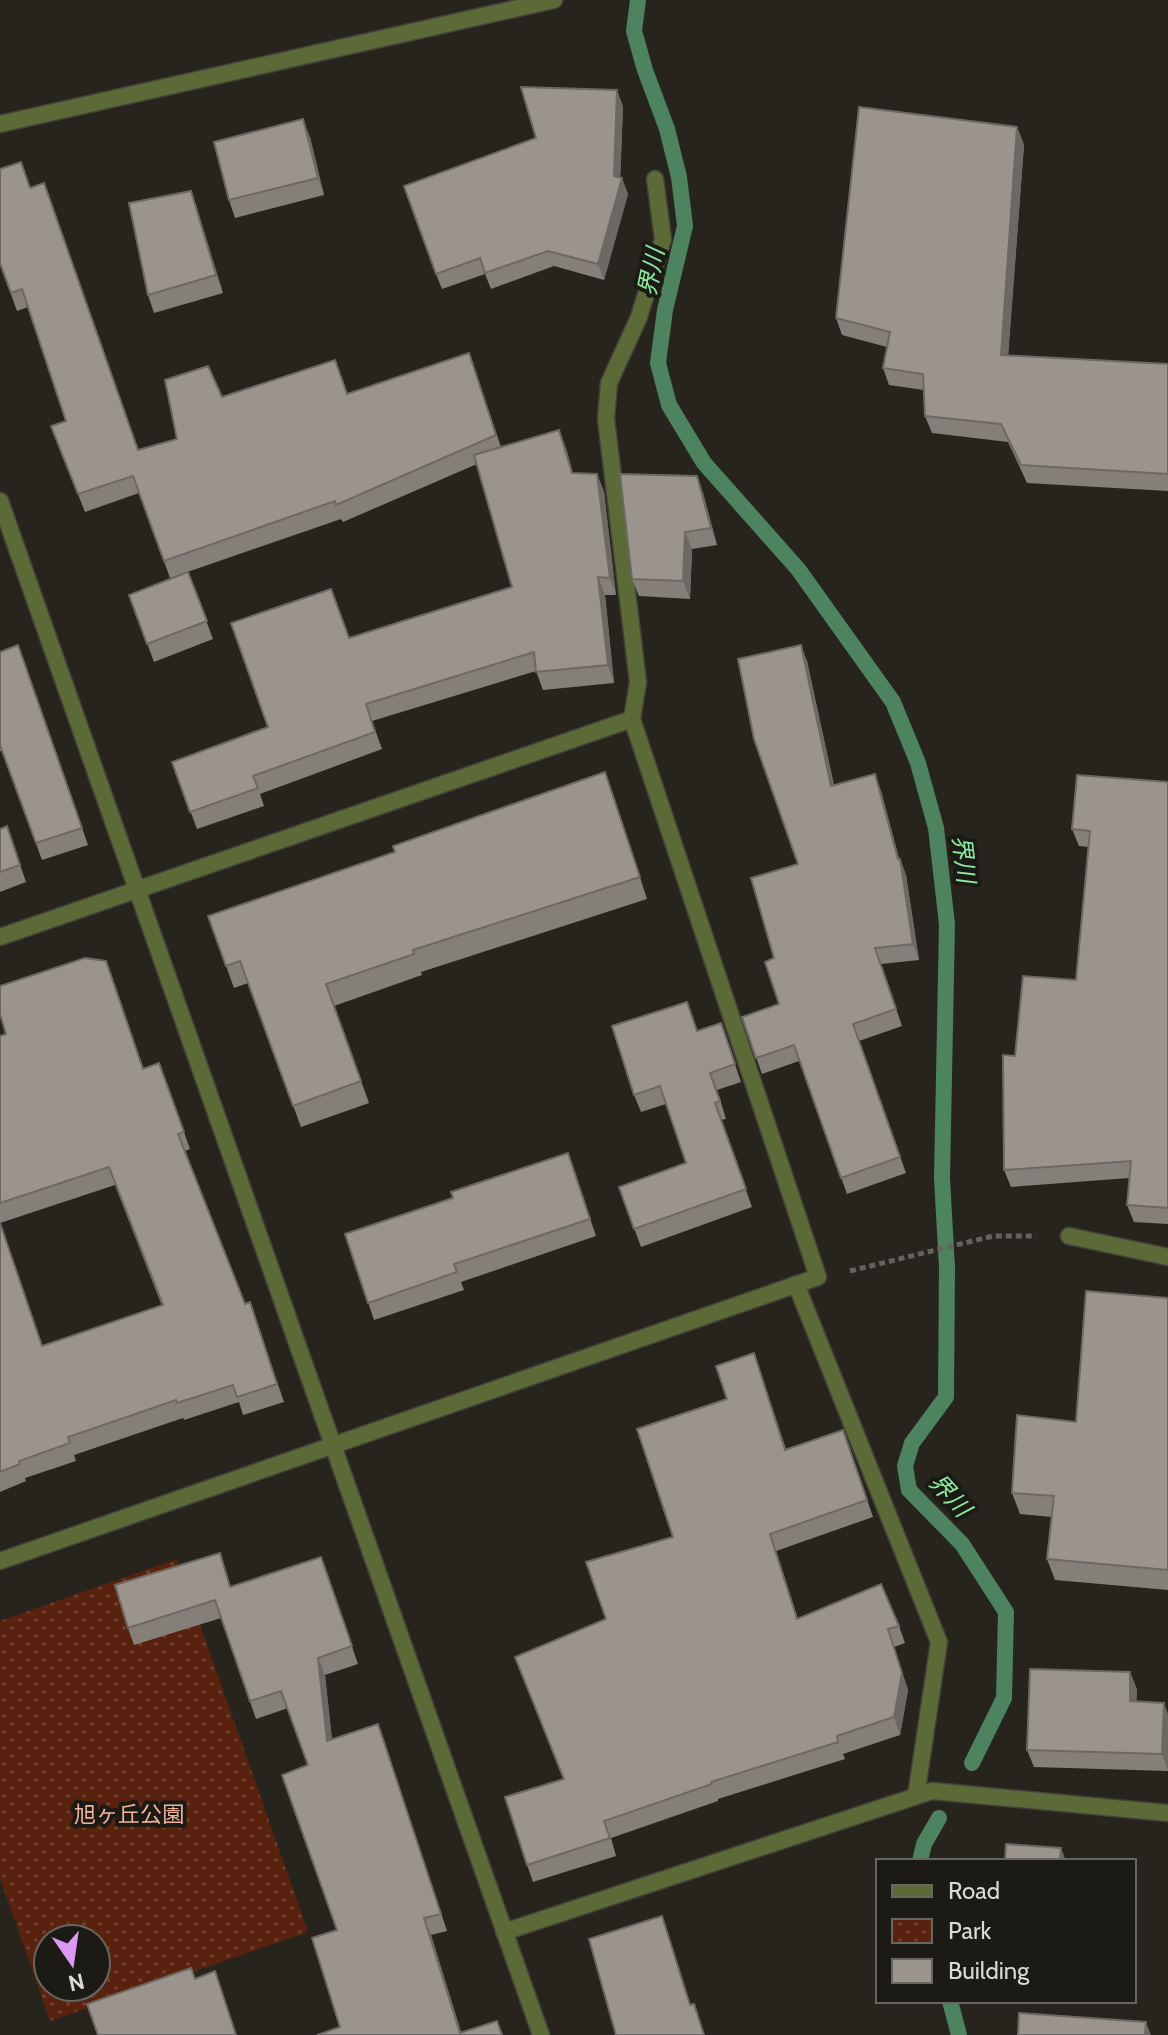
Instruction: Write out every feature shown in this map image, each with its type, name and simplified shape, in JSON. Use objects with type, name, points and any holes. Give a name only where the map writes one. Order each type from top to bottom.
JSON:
[{"type":"street","points":[[0,124],[554,0]]},
{"type":"street","points":[[0,1561],[818,1277],[632,719],[638,682],[606,419],[609,383],[639,317],[663,239],[655,179]]},
{"type":"street","points":[[0,501],[541,2035]]},
{"type":"street","points":[[0,937],[632,719]]},
{"type":"street","points":[[1069,1236],[1168,1257]]},
{"type":"street","points":[[796,1284],[939,1642],[916,1796]]},
{"type":"street","points":[[504,1932],[932,1791],[1168,1813]]},
{"type":"path","points":[[839,1274],[993,1236]]},
{"type":"green space","name":"旭ヶ丘公園","points":[[177,1559],[308,1932],[112,2000],[112,1923],[32,1923],[32,1970],[0,1878],[0,1621]]},
{"type":"green space","name":"旭ヶ丘公園","points":[[44,2003],[102,2003],[50,2021]]},
{"type":"building","points":[[521,87],[617,90],[614,176],[622,178],[598,264],[548,251],[485,273],[480,258],[436,274],[404,186],[536,138]]},
{"type":"building","points":[[859,107],[1017,127],[1001,355],[1168,364],[1168,474],[1021,465],[1001,424],[925,416],[923,374],[883,368],[890,332],[836,318]]},
{"type":"building","points":[[303,119],[318,178],[229,200],[214,142]]},
{"type":"building","points":[[21,162],[30,188],[44,183],[138,450],[177,439],[165,380],[208,366],[222,397],[335,360],[347,394],[469,353],[496,435],[336,505],[335,501],[164,561],[133,476],[78,494],[51,426],[66,421],[22,289],[11,293],[0,263],[0,169]]},
{"type":"building","points":[[191,191],[216,275],[148,295],[129,203]]},
{"type":"building","points":[[559,430],[572,473],[597,474],[610,578],[598,577],[608,665],[536,672],[534,652],[366,704],[375,732],[253,776],[258,788],[190,812],[172,762],[268,727],[231,623],[331,589],[349,638],[512,587],[474,455]]},
{"type":"building","points":[[620,474],[697,476],[711,528],[685,532],[683,581],[632,579]]},
{"type":"building","points":[[188,572],[207,621],[147,644],[129,595]]},
{"type":"building","points":[[18,645],[82,828],[36,843],[0,745],[0,652]]},
{"type":"building","points":[[801,645],[831,786],[875,774],[900,859],[913,944],[875,948],[896,1009],[853,1024],[900,1157],[841,1178],[794,1045],[756,1058],[742,1017],[779,1004],[765,962],[774,958],[751,878],[798,864],[754,739],[738,659]]},
{"type":"building","points":[[605,772],[640,877],[413,950],[414,954],[326,984],[361,1081],[293,1106],[240,961],[226,966],[208,916],[395,852],[393,846]]},
{"type":"building","points":[[1077,775],[1168,782],[1168,1208],[1127,1205],[1131,1161],[1004,1170],[1003,1055],[1015,1056],[1023,976],[1076,980],[1090,831],[1072,829]]},
{"type":"building","points":[[7,826],[20,865],[0,872],[0,829]]},
{"type":"building","points":[[85,958],[106,961],[143,1069],[159,1063],[184,1132],[178,1134],[245,1304],[250,1302],[277,1384],[237,1397],[233,1385],[177,1403],[176,1400],[68,1437],[70,1443],[19,1461],[20,1464],[0,1472],[0,1223],[42,1346],[163,1305],[109,1167],[0,1203],[0,1036],[6,1034],[0,1014],[0,986]]},
{"type":"building","points":[[687,1002],[697,1031],[721,1023],[735,1064],[710,1073],[720,1101],[715,1103],[746,1189],[634,1229],[619,1187],[686,1163],[660,1086],[634,1095],[612,1026]]},
{"type":"building","points":[[568,1153],[590,1219],[454,1264],[457,1272],[368,1303],[345,1234],[453,1198],[451,1192]]},
{"type":"building","points":[[1086,1291],[1168,1298],[1168,1570],[1047,1559],[1054,1496],[1012,1493],[1017,1415],[1076,1422]]},
{"type":"building","points":[[754,1353],[785,1450],[843,1430],[867,1500],[770,1534],[797,1619],[881,1584],[899,1626],[888,1629],[902,1673],[894,1717],[837,1736],[838,1742],[711,1782],[604,1821],[610,1838],[527,1865],[505,1797],[564,1779],[515,1657],[606,1619],[586,1562],[673,1537],[637,1429],[727,1399],[716,1366]]},
{"type":"building","points":[[220,1553],[230,1587],[321,1557],[352,1646],[318,1658],[327,1741],[378,1724],[441,1914],[424,1918],[460,2033],[497,2021],[502,2035],[317,2035],[340,2027],[312,1938],[337,1930],[282,1775],[308,1765],[281,1691],[250,1701],[215,1600],[128,1628],[115,1585]]},
{"type":"building","points":[[1030,1669],[1130,1672],[1130,1701],[1164,1703],[1162,1754],[1027,1750]]},
{"type":"building","points":[[1006,1844],[1061,1848],[1060,1859],[1005,1859]]},
{"type":"building","points":[[662,1916],[690,2005],[694,2004],[704,2035],[616,2035],[589,1939]]},
{"type":"building","points":[[191,1968],[195,1979],[215,1971],[236,2035],[98,2035],[87,2004],[112,2003],[112,1995]]},
{"type":"building","points":[[1019,2013],[1146,2022],[1145,2035],[1018,2035]]},
{"type":"waterway","name":"界川","points":[[638,0],[634,31],[667,129],[679,177],[685,226],[665,310],[658,363],[669,405],[704,463],[798,569],[893,702],[918,763],[936,828],[947,924],[942,1178],[947,1268],[946,1397],[912,1443],[905,1466],[909,1490],[962,1544],[1006,1612],[1004,1698],[972,1763]]},
{"type":"waterway","name":"界川","points":[[920,1859],[924,1844],[939,1818]]},
{"type":"waterway","name":"界川","points":[[951,2003],[959,2035]]}]
